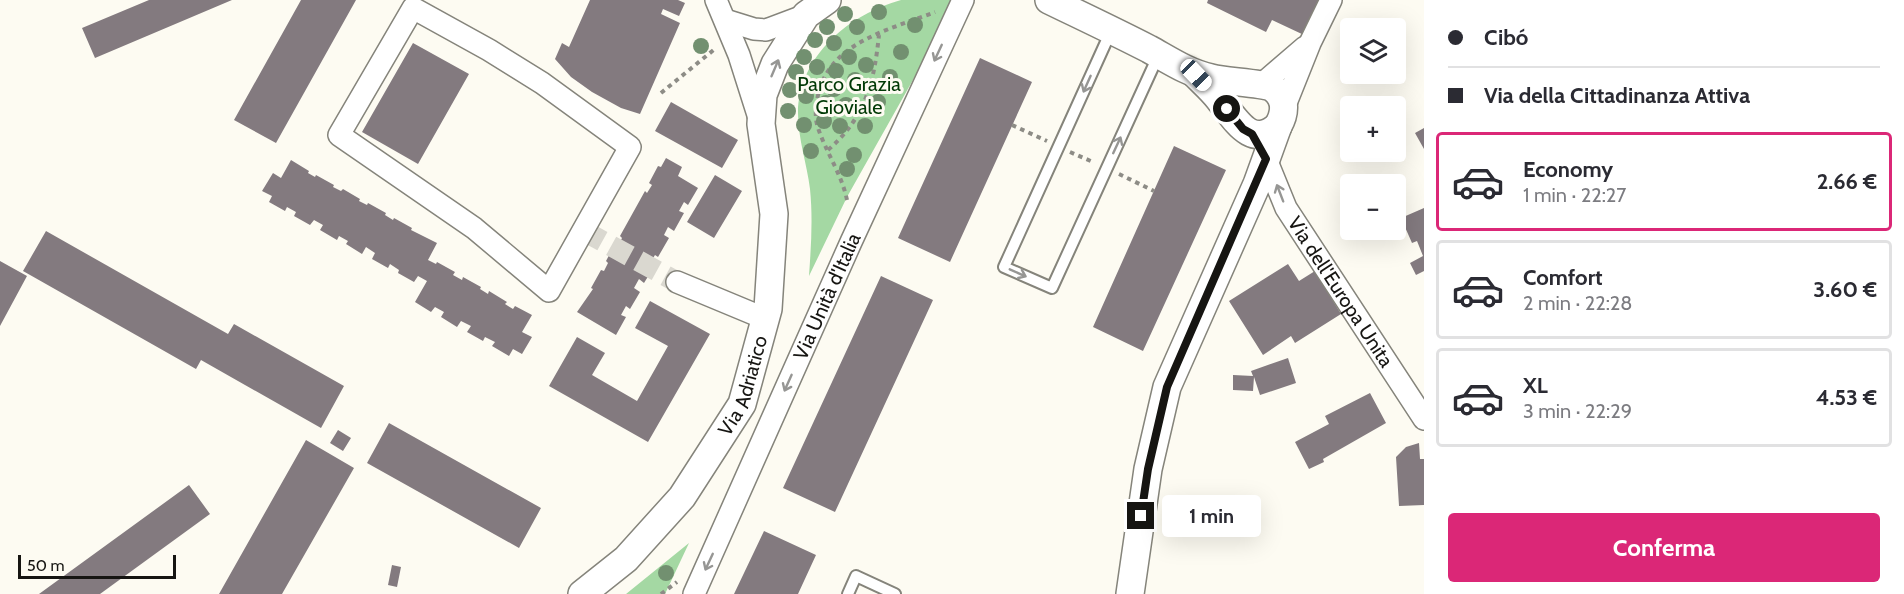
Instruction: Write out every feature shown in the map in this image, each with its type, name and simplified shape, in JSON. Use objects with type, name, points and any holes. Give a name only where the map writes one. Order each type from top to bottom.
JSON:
[{"type":"street","name":"Via Adriatico","points":[[582,594],[626,559],[682,497],[742,404],[766,319],[774,214],[761,124],[717,0]]},
{"type":"street","name":"Via Unità d'Italia","points":[[694,594],[851,242],[963,0]]},
{"type":"street","points":[[1049,0],[1159,54],[1196,75],[1244,127],[1266,159]]},
{"type":"street","points":[[1130,594],[1148,469],[1167,387],[1266,159],[1310,43],[1331,0]]},
{"type":"street","points":[[413,8],[534,78],[630,147],[549,291],[474,228],[339,135],[413,8]]},
{"type":"street","name":"Via Adriatico","points":[[725,20],[753,29],[766,30],[816,8]]},
{"type":"street","name":"Via Adriatico","points":[[761,124],[764,95],[775,64],[816,8]]},
{"type":"street","points":[[1281,117],[1266,134],[1244,127],[1233,106],[1235,99],[1245,88],[1257,85],[1310,43]]},
{"type":"street","points":[[1196,75],[1224,82],[1271,87],[1277,92],[1281,117]]},
{"type":"street","name":"Via dell'Europa Unita","points":[[1266,159],[1286,208],[1424,419]]},
{"type":"street","points":[[677,282],[766,319]]},
{"type":"lane","points":[[1111,30],[1004,267],[1052,288],[1159,54]]},
{"type":"lane","points":[[848,594],[856,576],[895,594]]},
{"type":"path","points":[[851,242],[847,198],[817,126],[816,112],[821,85],[834,62],[844,52],[879,34],[938,10]]},
{"type":"path","points":[[828,150],[840,140],[863,107],[874,73],[879,34]]},
{"type":"path","points":[[661,93],[716,47]]},
{"type":"path","points":[[1012,125],[1154,191]]},
{"type":"green space","name":"Parco Grazia Gioviale","points":[[901,0],[958,0],[847,197],[809,276],[811,200],[798,123],[801,92],[807,73],[818,55],[846,27],[882,6]]},
{"type":"green space","points":[[689,543],[665,594],[626,594]]},
{"type":"building","points":[[149,0],[232,0],[95,58],[82,28]]},
{"type":"building","points":[[301,0],[356,0],[276,143],[234,120]]},
{"type":"building","points":[[590,0],[678,0],[685,3],[679,16],[663,9],[661,14],[680,23],[640,114],[621,108],[592,92],[571,77],[555,59],[562,43],[569,47]]},
{"type":"building","points":[[1208,0],[1320,0],[1304,35],[1272,20],[1266,32],[1207,3]]},
{"type":"building","points":[[413,43],[469,74],[418,164],[362,132]]},
{"type":"building","points":[[980,58],[1032,82],[950,262],[898,238]]},
{"type":"building","points":[[671,102],[738,140],[722,168],[655,131]]},
{"type":"building","points":[[1424,128],[1424,149],[1415,133]]},
{"type":"building","points":[[1174,146],[1226,170],[1143,351],[1093,327]]},
{"type":"building","points":[[666,158],[682,167],[678,176],[698,188],[688,205],[684,202],[679,211],[684,213],[674,231],[668,227],[664,235],[669,238],[658,257],[655,255],[650,263],[655,265],[644,283],[639,279],[634,288],[640,292],[630,309],[626,306],[621,315],[626,317],[616,335],[577,312],[593,289],[591,288],[601,270],[604,271],[608,263],[606,261],[615,244],[618,246],[622,238],[620,236],[645,191],[647,193],[652,185],[649,183],[658,166],[661,167]]},
{"type":"building","points":[[291,160],[315,177],[316,175],[341,191],[343,189],[360,199],[359,201],[367,205],[368,203],[386,213],[385,215],[393,220],[394,218],[412,228],[411,230],[437,243],[428,260],[436,264],[437,262],[455,272],[453,275],[462,280],[463,277],[481,287],[480,289],[488,294],[489,291],[507,302],[505,304],[513,309],[515,306],[532,315],[522,332],[532,337],[522,354],[513,349],[509,356],[492,346],[495,342],[485,337],[483,341],[467,332],[471,326],[461,321],[457,327],[441,317],[444,312],[435,307],[431,312],[415,302],[427,281],[418,276],[414,282],[398,273],[399,270],[390,264],[388,268],[372,259],[375,253],[366,247],[362,254],[346,244],[348,241],[339,236],[337,240],[320,230],[323,225],[314,220],[310,225],[294,216],[296,212],[287,207],[285,211],[269,202],[272,196],[262,191],[273,173],[281,178]]},
{"type":"building","points":[[715,175],[742,191],[714,238],[687,222]]},
{"type":"building","points":[[1424,208],[1424,271],[1416,275],[1410,263],[1423,256],[1417,241],[1412,243],[1406,229],[1406,216]]},
{"type":"building","points":[[46,231],[228,334],[234,324],[344,386],[321,428],[201,360],[196,369],[23,271]]},
{"type":"building","points":[[0,261],[27,276],[0,326]]},
{"type":"building","points":[[1288,264],[1299,281],[1315,271],[1341,314],[1295,343],[1291,336],[1263,355],[1229,301]]},
{"type":"building","points":[[881,276],[933,300],[835,512],[783,488]]},
{"type":"building","points":[[650,301],[710,334],[648,442],[549,386],[577,337],[605,353],[592,375],[637,401],[668,346],[635,328]]},
{"type":"building","points":[[1288,358],[1296,383],[1260,395],[1254,377],[1253,391],[1233,390],[1233,375],[1253,376],[1251,371]]},
{"type":"building","points":[[1370,393],[1386,423],[1309,469],[1295,442],[1329,424],[1325,416]]},
{"type":"building","points":[[389,423],[541,508],[519,548],[367,463]]},
{"type":"building","points":[[338,430],[351,438],[343,451],[330,443]]},
{"type":"building","points":[[306,440],[354,468],[282,594],[219,594]]},
{"type":"building","points":[[1419,443],[1420,459],[1424,459],[1424,505],[1399,506],[1396,457],[1406,447]]},
{"type":"building","points":[[189,485],[210,514],[100,594],[39,594]]},
{"type":"building","points":[[764,531],[816,555],[798,594],[734,594]]},
{"type":"building","points":[[392,565],[401,567],[397,587],[388,585]]},
{"type":"tunnel","points":[[584,231],[677,282]]},
{"type":"route","points":[[1141,516],[1148,469],[1167,387],[1266,159],[1252,134],[1239,125],[1227,109]]}]
